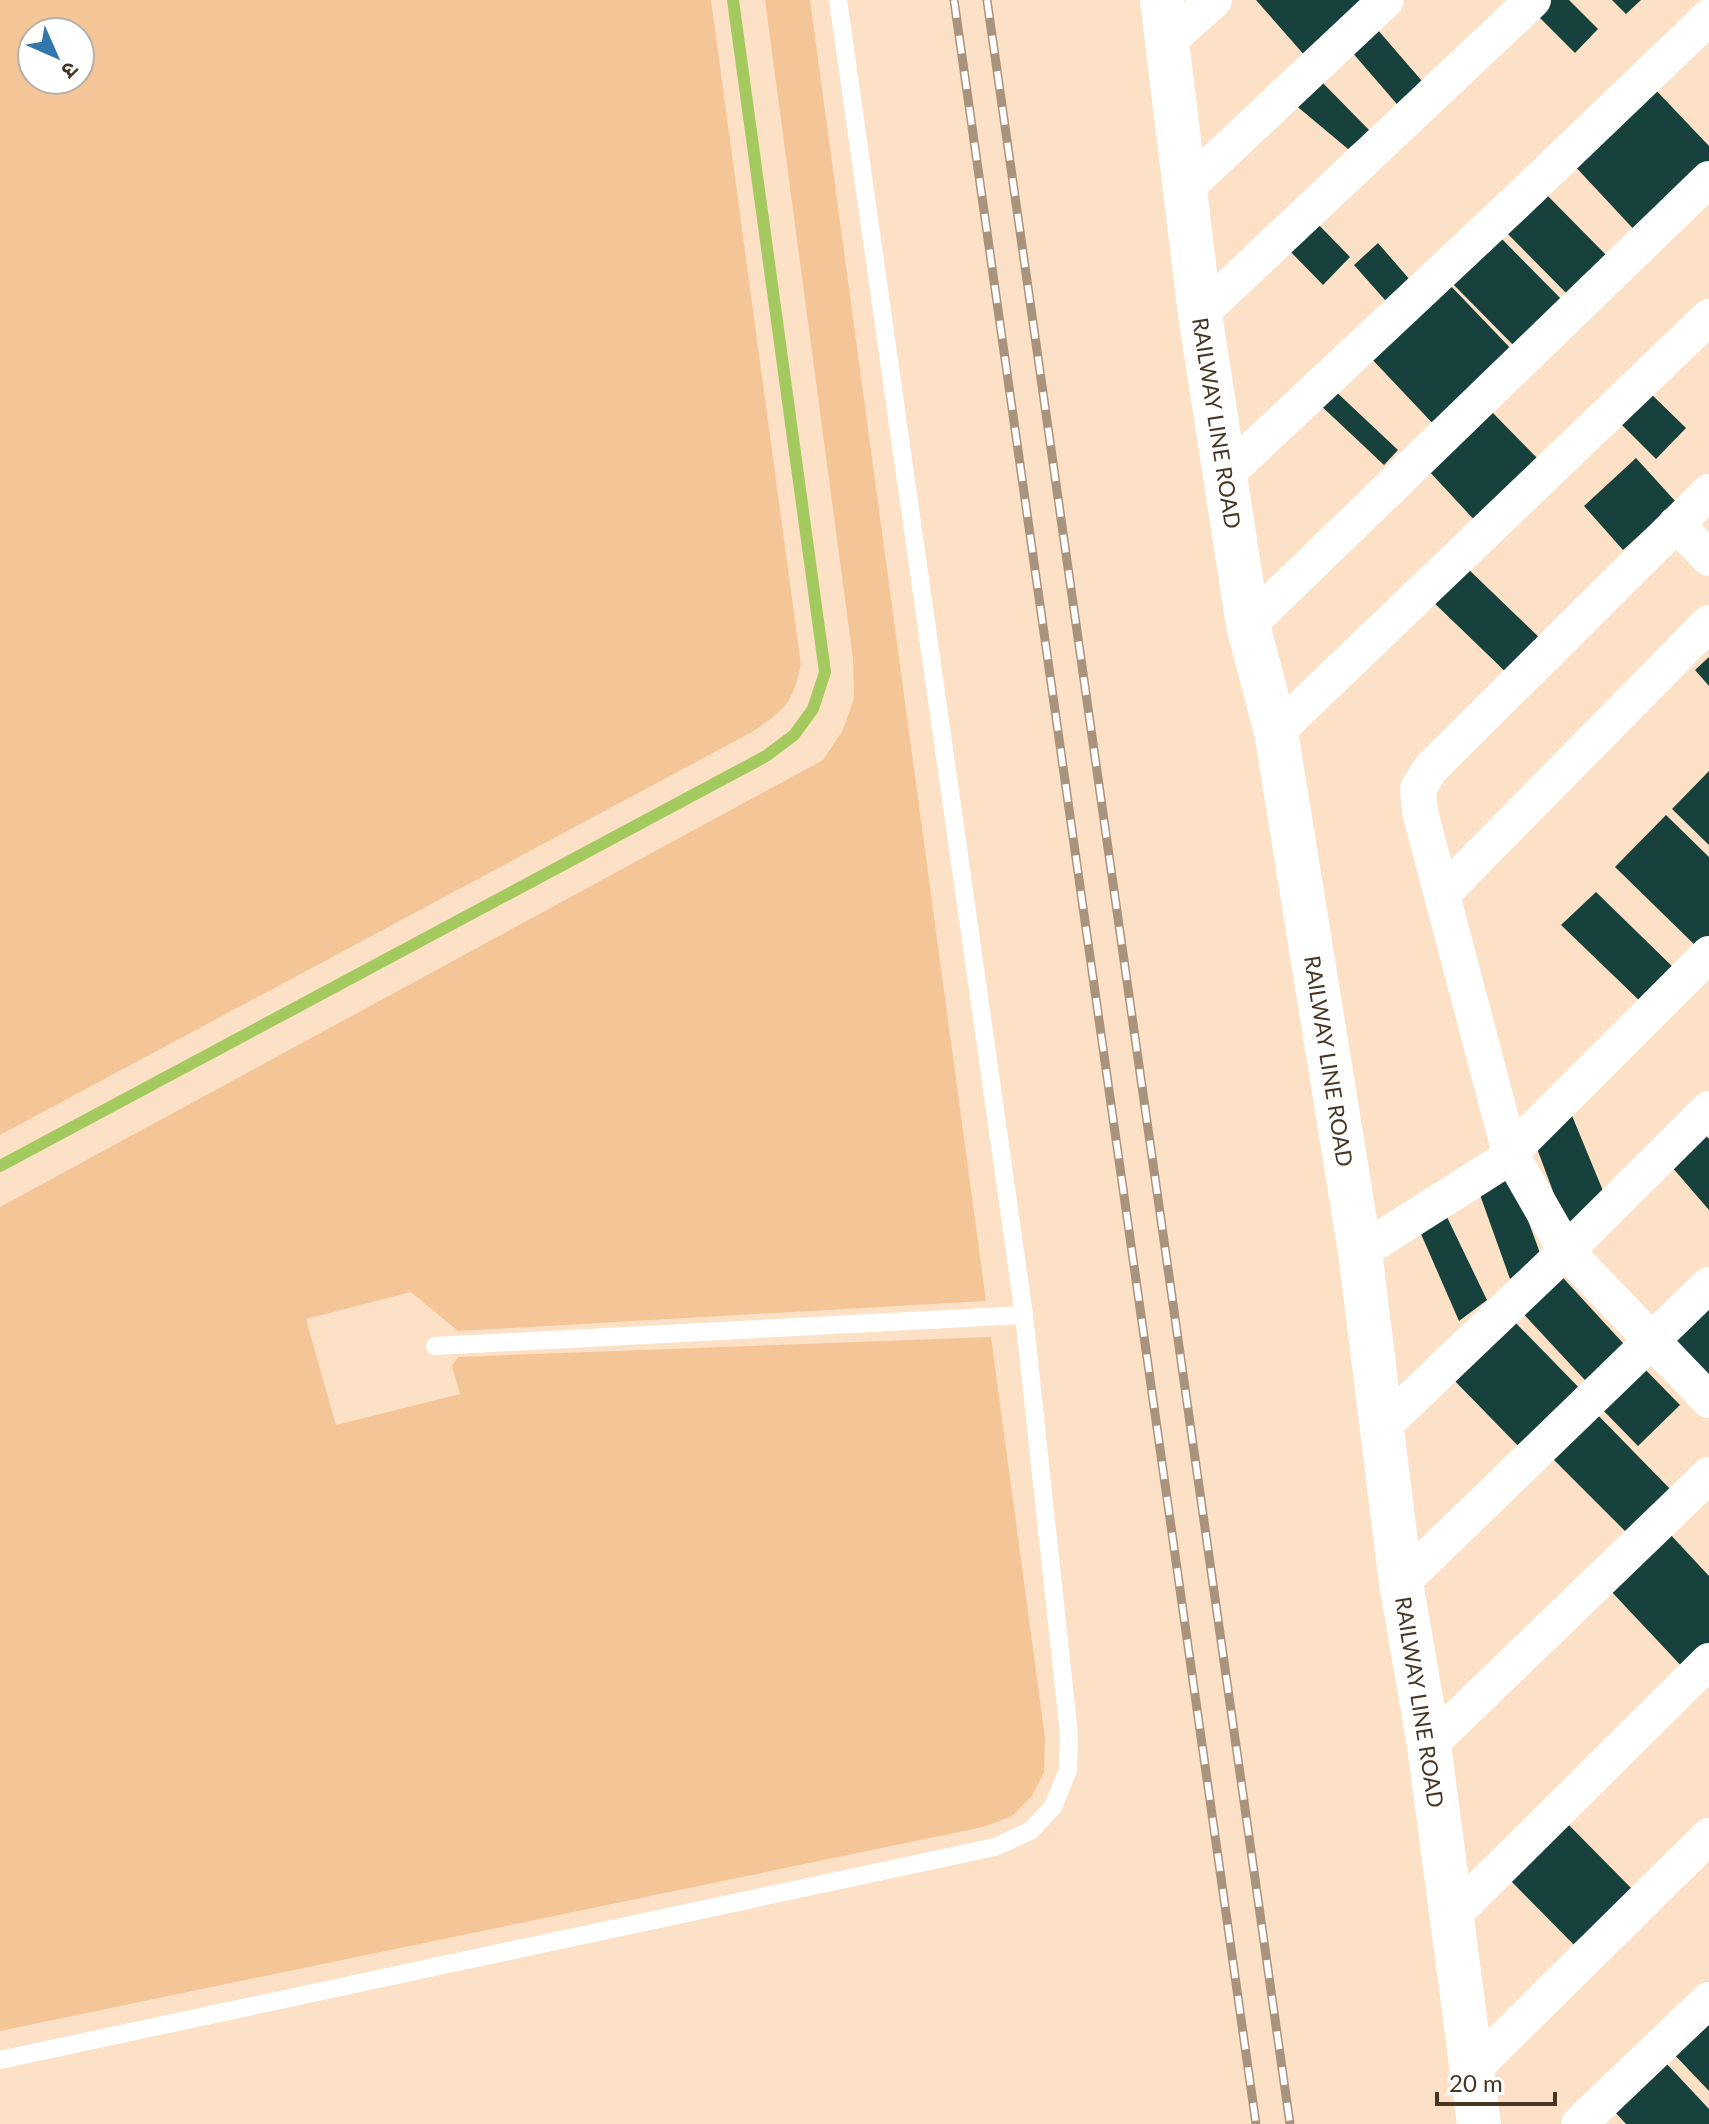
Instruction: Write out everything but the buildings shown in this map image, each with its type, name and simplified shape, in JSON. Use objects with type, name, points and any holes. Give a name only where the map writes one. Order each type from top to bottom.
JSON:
[{"type":"street","points":[[1165,21],[1214,0]]},
{"type":"street","points":[[1186,188],[1386,0]]},
{"type":"street","points":[[1200,314],[1533,0]]},
{"type":"street","points":[[1225,475],[1709,17]]},
{"type":"street","name":"RAILWAY LINE ROAD","points":[[1165,21],[1200,314],[1248,625],[1276,732],[1360,1252],[1401,1583],[1429,1745],[1479,2124]]},
{"type":"street","points":[[1248,625],[1709,179]]},
{"type":"street","points":[[1276,732],[1709,317]]},
{"type":"street","points":[[1709,492],[1430,769],[1418,789],[1420,812],[1510,1153],[1566,1251],[1709,1400]]},
{"type":"street","points":[[1676,524],[1709,558]]},
{"type":"street","points":[[1442,894],[1709,623]]},
{"type":"street","points":[[1360,1252],[1500,1163],[1709,954]]},
{"type":"street","points":[[1381,1428],[1709,1109]]},
{"type":"street","points":[[1401,1583],[1709,1285]]},
{"type":"street","points":[[1429,1745],[1709,1475]]},
{"type":"street","points":[[1451,1917],[1709,1661]]},
{"type":"street","points":[[1472,2070],[1709,1836]]},
{"type":"street","points":[[1579,2124],[1709,2000]]},
{"type":"lane","points":[[0,2060],[995,1847],[1030,1831],[1053,1807],[1068,1770],[1069,1735],[1024,1315],[838,0]]},
{"type":"lane","points":[[435,1346],[1024,1315]]},
{"type":"shaded area","points":[[0,0],[711,0],[801,665],[786,705],[752,732],[0,1135]]},
{"type":"shaded area","points":[[765,0],[810,0],[986,1301],[458,1331],[411,1292],[306,1319],[336,1425],[460,1394],[452,1366],[458,1357],[991,1337],[1045,1738],[1044,1772],[1032,1796],[1012,1816],[983,1827],[0,2031],[0,1207],[823,760],[843,730],[854,698],[853,659]]},
{"type":"waterway","points":[[0,1166],[766,756],[794,735],[813,709],[825,672],[733,0]]},
{"type":"railway","points":[[954,0],[1256,2124]]},
{"type":"railway","points":[[987,0],[1290,2124]]}]
